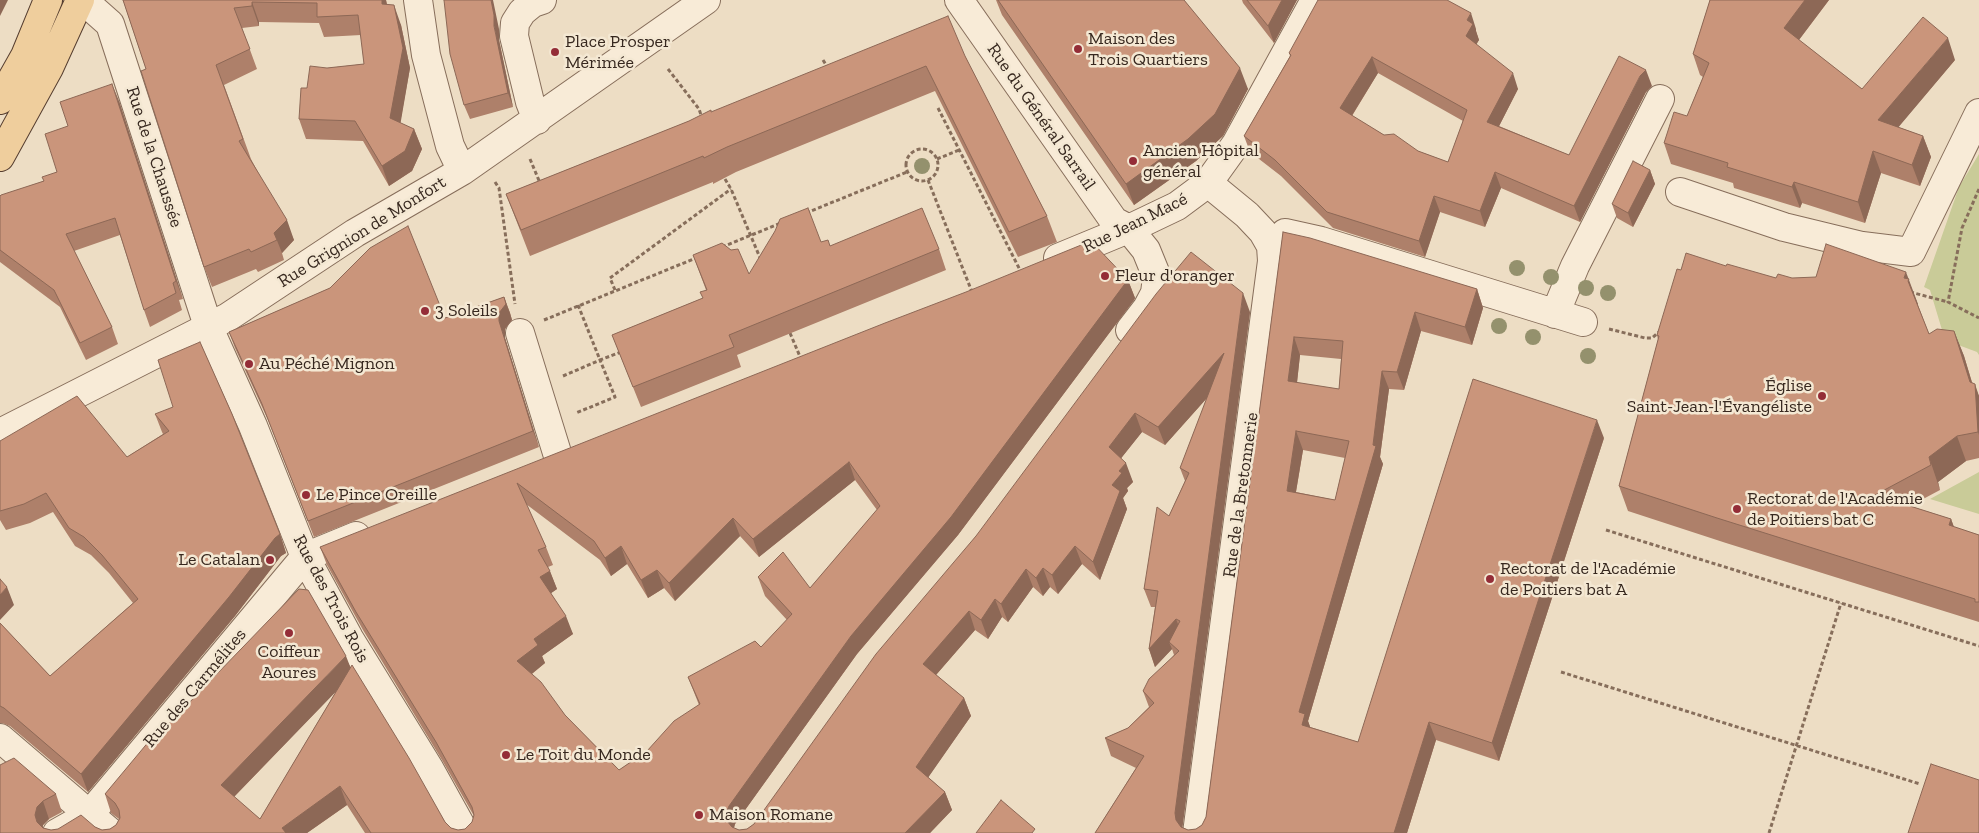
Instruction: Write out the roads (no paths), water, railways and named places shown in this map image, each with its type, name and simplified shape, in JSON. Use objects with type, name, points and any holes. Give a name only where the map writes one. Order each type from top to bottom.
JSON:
[{"type":"main road","points":[[0,100],[25,56],[48,0]]},
{"type":"main road","points":[[0,157],[49,68],[82,0]]},
{"type":"street","name":"Rue de la Chaussée","points":[[82,0],[110,24],[208,326]]},
{"type":"street","points":[[418,0],[426,55],[450,146],[462,171]]},
{"type":"street","points":[[537,120],[530,102],[514,36],[515,23],[522,12],[532,3],[542,0]]},
{"type":"street","name":"Rue Grignion de Monfort","points":[[0,433],[228,317],[356,233],[462,171],[706,0]]},
{"type":"street","name":"Rue du Général Sarrail","points":[[959,0],[1114,221],[1129,229],[1146,250],[1152,263],[1156,277],[1155,294],[1148,308],[1116,349]]},
{"type":"street","name":"Rue Jean Macé","points":[[1019,261],[1129,229],[1177,206],[1208,183],[1236,144],[1315,0]]},
{"type":"street","points":[[1555,314],[1575,266],[1660,99]]},
{"type":"street","points":[[1680,192],[1784,227],[1862,246],[1911,252],[1979,113]]},
{"type":"street","name":"Rue de la Bretonnerie","points":[[1197,833],[1272,261],[1270,246],[1263,232],[1247,215],[1208,183]]},
{"type":"street","points":[[1263,232],[1286,233],[1321,241],[1583,322]]},
{"type":"street","name":"Rue des Trois Rois","points":[[208,326],[253,426],[305,557],[349,638],[429,768],[465,833]]},
{"type":"street","points":[[529,327],[558,456]]},
{"type":"street","points":[[531,467],[585,445]]},
{"type":"street","points":[[305,557],[377,528]]},
{"type":"street","name":"Rue des Carmélites","points":[[56,833],[89,814],[305,557]]},
{"type":"street","points":[[0,738],[11,764],[89,814],[111,833]]},
{"type":"place","name":"Maison des Trois Quartiers","points":[[1078,49]]},
{"type":"place","name":"Place Prosper Mérimée","points":[[555,52]]},
{"type":"place","name":"Ancien Hôpital général","points":[[1133,161]]},
{"type":"place","name":"Fleur d'oranger","points":[[1105,276]]},
{"type":"place","name":"3 Soleils","points":[[425,311]]},
{"type":"place","name":"Au Péché Mignon","points":[[249,364]]},
{"type":"place","name":"Église Saint-Jean-l'Évangéliste","points":[[1822,396]]},
{"type":"place","name":"Le Pince Oreille","points":[[306,495]]},
{"type":"place","name":"Rectorat de l'Académie de Poitiers bat C","points":[[1737,509]]},
{"type":"place","name":"Le Catalan","points":[[270,560]]},
{"type":"place","name":"Rectorat de l'Académie de Poitiers bat A","points":[[1490,579]]},
{"type":"place","name":"Coiffeur Aoures","points":[[289,633]]},
{"type":"place","name":"Le Toit du Monde","points":[[506,755]]},
{"type":"place","name":"Maison Romane","points":[[699,815]]}]
